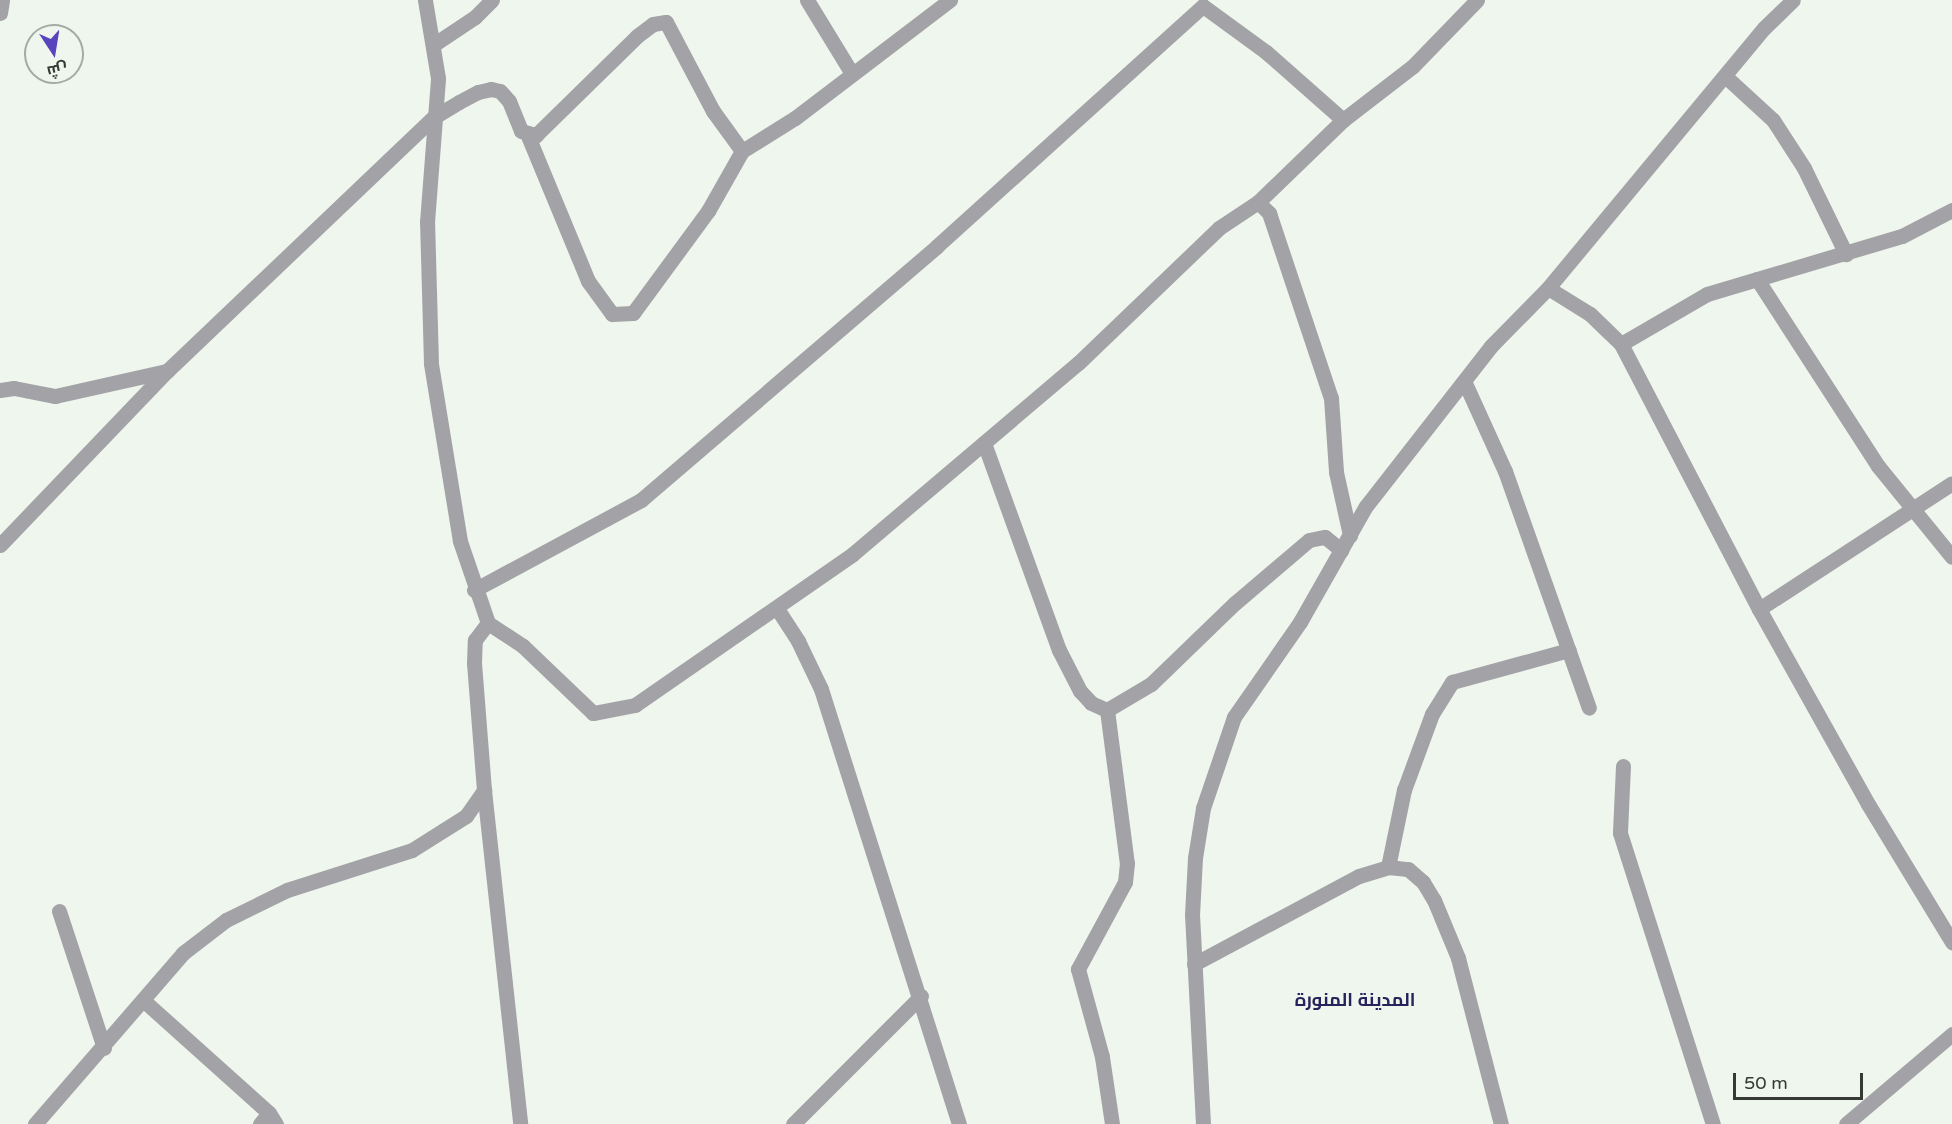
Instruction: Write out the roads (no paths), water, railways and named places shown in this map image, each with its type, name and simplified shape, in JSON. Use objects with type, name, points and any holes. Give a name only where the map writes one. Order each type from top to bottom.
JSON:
[{"type":"street","points":[[0,13],[2,0]]},
{"type":"street","points":[[425,0],[438,78],[427,222],[431,363],[460,541],[474,590],[488,623],[523,646],[581,705],[593,713],[606,714],[635,705],[778,610],[853,554],[1077,363],[1218,228],[1258,202],[1342,120],[1413,66],[1477,0]]},
{"type":"street","points":[[433,45],[475,17],[492,0]]},
{"type":"street","points":[[807,0],[851,72]]},
{"type":"street","points":[[0,545],[168,371],[434,117],[491,89],[509,101],[521,131],[528,136],[588,281],[612,314],[633,313],[708,211],[742,151],[795,118],[851,72],[950,0]]},
{"type":"street","points":[[1203,1124],[1194,964],[1195,858],[1203,808],[1234,717],[1300,622],[1366,506],[1465,383],[1491,346],[1548,288],[1764,28],[1793,0]]},
{"type":"street","points":[[474,590],[641,500],[937,246],[1203,2],[1266,52],[1342,120]]},
{"type":"street","points":[[528,136],[547,128],[637,36],[653,24],[666,22],[713,111],[742,151]]},
{"type":"street","points":[[1725,76],[1773,120],[1804,168],[1846,254]]},
{"type":"street","points":[[1258,202],[1269,213],[1331,398],[1336,472],[1350,536]]},
{"type":"street","points":[[1621,344],[1707,294],[1846,254],[1925,227],[1952,210]]},
{"type":"street","points":[[1757,279],[1862,442],[1952,557]]},
{"type":"street","points":[[1548,288],[1590,314],[1621,344],[1759,609],[1868,804],[1952,942]]},
{"type":"street","points":[[0,390],[22,389],[55,396],[168,371]]},
{"type":"street","points":[[1465,383],[1505,471],[1588,708]]},
{"type":"street","points":[[984,443],[1059,650],[1080,692],[1091,703],[1107,710]]},
{"type":"street","points":[[1759,609],[1952,483]]},
{"type":"street","points":[[1107,710],[1151,684],[1227,611],[1309,540],[1325,537],[1341,550]]},
{"type":"street","points":[[778,610],[798,641],[820,689],[921,996],[959,1124]]},
{"type":"street","points":[[488,623],[475,640],[474,663],[484,790],[520,1124]]},
{"type":"street","points":[[1388,867],[1404,790],[1432,714],[1452,682],[1569,650]]},
{"type":"street","points":[[1107,710],[1127,863],[1125,882],[1078,969],[1102,1057],[1112,1124]]},
{"type":"street","points":[[1623,766],[1620,833],[1713,1124]]},
{"type":"street","points":[[35,1124],[104,1048],[183,953],[226,920],[287,890],[412,850],[466,816],[484,790]]},
{"type":"street","points":[[1194,964],[1359,876],[1388,867],[1408,869],[1423,882],[1434,900],[1458,958],[1501,1124]]},
{"type":"street","points":[[60,911],[104,1048]]},
{"type":"street","points":[[793,1124],[921,996]]},
{"type":"street","points":[[143,1000],[268,1120]]},
{"type":"street","points":[[1845,1124],[1952,1034]]},
{"type":"district","name":"المدينة المنورة","points":[[1355,1000]]}]
